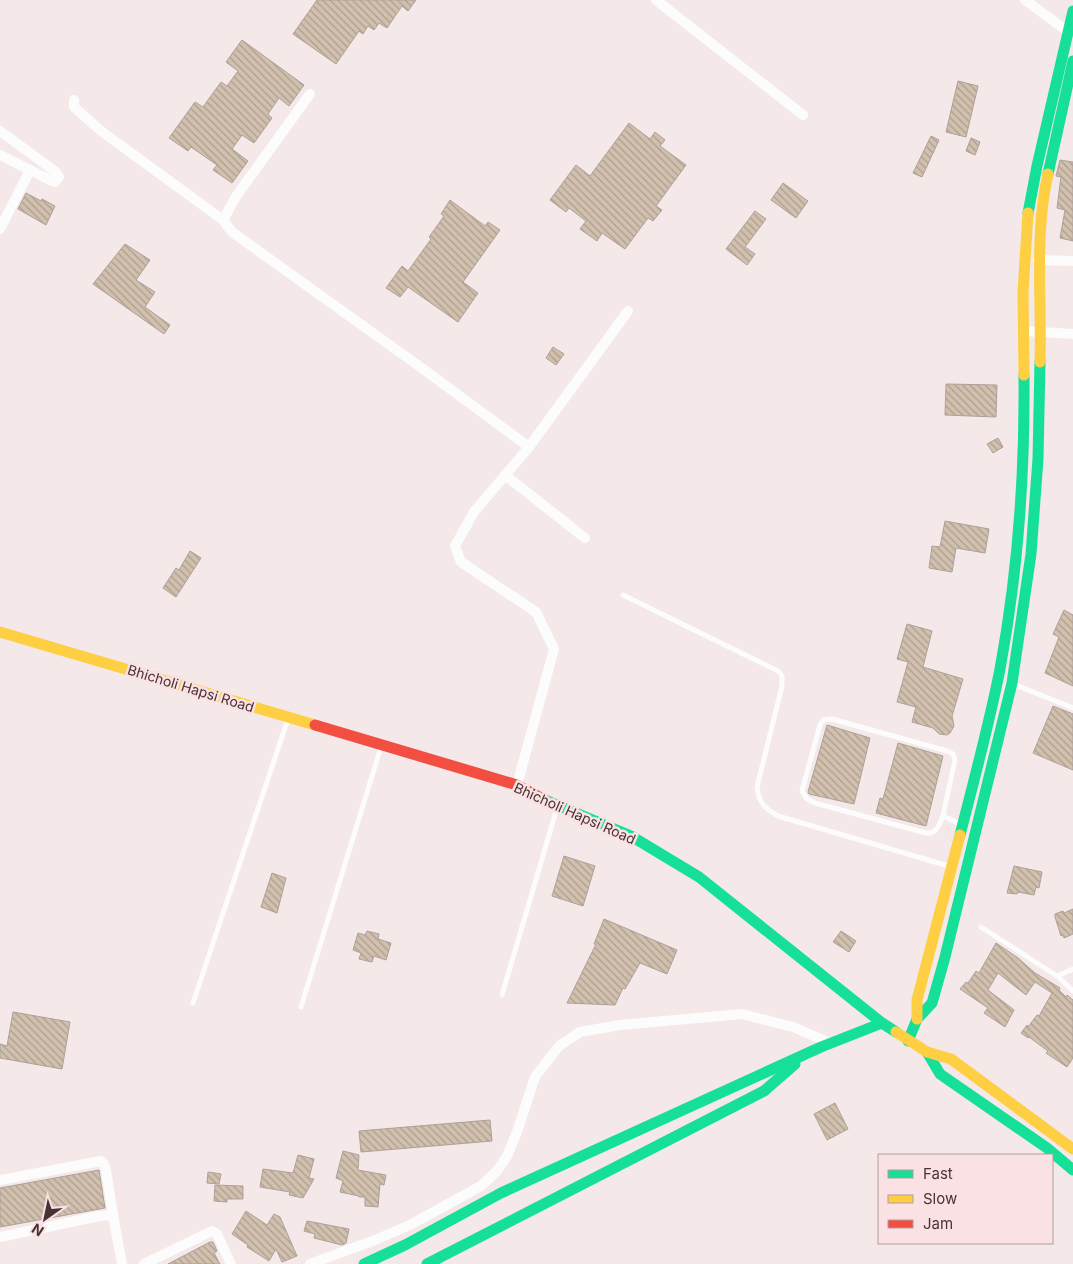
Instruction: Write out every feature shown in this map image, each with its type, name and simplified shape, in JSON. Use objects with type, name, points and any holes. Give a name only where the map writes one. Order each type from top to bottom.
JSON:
[{"type":"street","points":[[656,0],[803,115]]},
{"type":"street","points":[[1024,0],[1067,31]]},
{"type":"street","points":[[917,1019],[917,1000],[982,751],[1000,669],[1014,580],[1021,503],[1024,389],[1023,292],[1028,211],[1073,10]]},
{"type":"street","points":[[908,1041],[917,1019],[932,1003],[1012,683],[1030,554],[1038,459],[1041,332],[1038,260],[1044,190],[1073,61]]},
{"type":"street","points":[[223,220],[237,195],[310,94]]},
{"type":"street","points":[[74,100],[74,107],[101,131],[223,220],[232,232],[529,447]]},
{"type":"street","points":[[0,131],[56,172],[59,178],[55,182],[52,181],[0,155]]},
{"type":"street","points":[[0,229],[30,170]]},
{"type":"street","points":[[1038,260],[1073,261]]},
{"type":"street","points":[[517,785],[554,649],[536,612],[461,562],[455,546],[474,512],[529,447],[628,311]]},
{"type":"street","points":[[1023,331],[1073,334]]},
{"type":"street","points":[[505,475],[586,538]]},
{"type":"street","name":"Bhicholi Hapsi Road","points":[[0,632],[517,785],[558,806],[630,836],[699,877],[882,1023],[927,1052],[951,1059],[1073,1149]]},
{"type":"street","points":[[310,1264],[410,1225],[481,1186],[497,1171],[507,1156],[518,1132],[535,1077],[559,1046],[580,1032],[628,1024],[742,1014],[793,1027],[830,1043]]},
{"type":"street","points":[[364,1264],[501,1193],[830,1043],[882,1023]]},
{"type":"street","points":[[927,1052],[940,1074],[1047,1148],[1073,1170]]},
{"type":"street","points":[[426,1264],[764,1091],[807,1054]]},
{"type":"street","points":[[0,1180],[101,1161],[106,1170],[122,1264]]},
{"type":"street","points":[[0,1237],[100,1216],[113,1215]]},
{"type":"street","points":[[144,1264],[212,1231],[217,1234],[231,1264]]},
{"type":"lane","points":[[623,594],[778,671],[782,676],[782,686],[757,787],[759,800],[768,810],[778,816],[952,867]]},
{"type":"lane","points":[[1012,683],[1073,708]]},
{"type":"lane","points":[[193,1003],[289,717]]},
{"type":"lane","points":[[832,719],[953,754],[955,760],[942,816],[937,830],[926,833],[815,803],[807,799],[802,792],[823,720],[832,719]]},
{"type":"lane","points":[[301,1007],[382,745]]},
{"type":"lane","points":[[502,995],[558,806]]},
{"type":"lane","points":[[942,816],[963,825]]},
{"type":"lane","points":[[980,927],[1057,976],[1073,991]]},
{"type":"lane","points":[[1057,976],[1073,969]]},
{"type":"building","points":[[317,0],[416,0],[408,11],[402,6],[387,28],[379,23],[374,30],[368,26],[363,34],[359,31],[336,64],[293,34]]},
{"type":"building","points":[[242,40],[304,85],[289,106],[279,98],[268,114],[272,118],[254,143],[242,135],[232,149],[248,161],[232,183],[213,170],[217,165],[191,147],[188,151],[169,138],[195,102],[203,107],[221,82],[227,86],[238,71],[226,62]]},
{"type":"building","points":[[958,81],[978,86],[966,137],[946,132]]},
{"type":"building","points":[[629,123],[650,139],[655,132],[665,140],[660,146],[686,165],[656,206],[662,210],[653,221],[648,218],[625,249],[602,233],[597,241],[580,229],[586,221],[569,208],[566,212],[550,200],[576,165],[590,176]]},
{"type":"building","points":[[931,136],[939,140],[922,177],[913,173]]},
{"type":"building","points":[[971,138],[980,142],[975,155],[966,151]]},
{"type":"building","points":[[1060,160],[1073,162],[1073,241],[1060,238],[1065,210],[1057,208],[1061,177],[1056,176]]},
{"type":"building","points":[[783,183],[808,201],[796,218],[771,200]]},
{"type":"building","points":[[26,193],[55,206],[46,225],[18,209]]},
{"type":"building","points":[[450,200],[485,226],[488,222],[500,230],[463,282],[478,293],[458,322],[408,287],[400,297],[386,288],[402,266],[408,271],[431,239],[429,237],[444,216],[441,214]]},
{"type":"building","points":[[755,211],[766,219],[745,247],[755,254],[747,265],[726,249]]},
{"type":"building","points":[[125,244],[150,260],[136,280],[155,292],[145,307],[170,325],[164,334],[93,284]]},
{"type":"building","points":[[553,347],[564,354],[556,365],[546,358]]},
{"type":"building","points":[[946,384],[997,385],[996,417],[945,415]]},
{"type":"building","points":[[998,438],[1003,447],[993,453],[987,444]]},
{"type":"building","points":[[945,521],[989,529],[985,553],[956,548],[952,572],[929,568],[932,546],[940,547]]},
{"type":"building","points":[[190,551],[201,558],[176,597],[163,588],[176,568],[179,570]]},
{"type":"building","points":[[1064,610],[1073,615],[1073,686],[1045,673],[1059,637],[1053,634]]},
{"type":"building","points":[[907,624],[932,631],[923,667],[963,679],[952,716],[954,726],[947,735],[939,734],[933,728],[912,722],[916,707],[897,702],[908,662],[897,659]]},
{"type":"building","points":[[1053,706],[1073,714],[1073,770],[1033,753]]},
{"type":"building","points":[[827,725],[870,738],[854,804],[809,794],[808,792]]},
{"type":"building","points":[[898,743],[943,756],[926,826],[876,813],[880,798],[883,799]]},
{"type":"building","points":[[564,856],[595,866],[583,906],[552,896]]},
{"type":"building","points":[[1014,866],[1042,872],[1039,888],[1036,887],[1034,895],[1018,892],[1017,894],[1007,893]]},
{"type":"building","points":[[272,873],[286,878],[277,913],[261,907]]},
{"type":"building","points":[[1073,909],[1073,934],[1064,938],[1063,935],[1061,936],[1055,914]]},
{"type":"building","points":[[604,919],[677,950],[667,974],[640,963],[625,989],[623,988],[615,1005],[567,1003],[596,944],[594,944]]},
{"type":"building","points":[[367,931],[379,934],[378,939],[391,943],[386,960],[374,956],[372,962],[359,959],[361,953],[353,950],[358,933],[365,935]]},
{"type":"building","points":[[841,931],[856,941],[849,952],[833,942]]},
{"type":"building","points":[[996,943],[1018,958],[1035,973],[1060,988],[1059,990],[1066,997],[1067,995],[1073,1000],[1073,1058],[1067,1067],[1046,1053],[1048,1051],[1021,1033],[1037,1015],[1039,1016],[1052,993],[1035,982],[1026,995],[998,973],[988,990],[1014,1010],[1005,1027],[984,1013],[988,1008],[960,989],[966,982],[968,983],[976,971],[979,973]]},
{"type":"building","points":[[13,1012],[70,1022],[62,1069],[0,1058],[0,1044],[7,1046]]},
{"type":"building","points":[[835,1103],[848,1129],[827,1140],[814,1114]]},
{"type":"building","points":[[490,1120],[492,1141],[361,1152],[359,1131]]},
{"type":"building","points":[[343,1151],[359,1155],[358,1170],[386,1175],[384,1185],[380,1184],[378,1207],[365,1206],[365,1197],[340,1192],[343,1181],[336,1178]]},
{"type":"building","points":[[298,1155],[314,1159],[309,1178],[314,1179],[303,1198],[289,1195],[290,1192],[260,1187],[263,1169],[293,1173]]},
{"type":"building","points":[[99,1170],[105,1208],[0,1227],[0,1188]]},
{"type":"building","points":[[208,1172],[221,1174],[219,1184],[207,1183]]},
{"type":"building","points":[[215,1185],[243,1186],[243,1199],[227,1199],[227,1202],[214,1201]]},
{"type":"building","points":[[246,1211],[267,1225],[274,1214],[280,1217],[297,1256],[282,1262],[276,1249],[269,1261],[247,1247],[248,1245],[232,1234]]},
{"type":"building","points":[[307,1221],[349,1229],[346,1243],[342,1245],[314,1238],[315,1234],[304,1231]]},
{"type":"building","points":[[213,1242],[217,1251],[214,1253],[220,1264],[168,1264]]},
{"type":"traffic: fast","points":[[1028,213],[1073,11]]},
{"type":"traffic: fast","points":[[1048,174],[1073,61]]},
{"type":"traffic: fast","points":[[908,1041],[917,1019],[932,1003],[1012,683],[1031,554],[1038,459],[1040,362]]},
{"type":"traffic: fast","points":[[960,835],[996,690],[1006,633],[1016,559],[1022,486],[1024,375]]},
{"type":"traffic: fast","points":[[545,800],[631,836],[699,877],[882,1023],[896,1032]]},
{"type":"traffic: fast","points":[[364,1264],[405,1245],[501,1193],[821,1047],[882,1023]]},
{"type":"traffic: fast","points":[[927,1052],[940,1074],[1047,1148],[1073,1170]]},
{"type":"traffic: fast","points":[[427,1264],[764,1091],[795,1064]]},
{"type":"traffic: slow","points":[[1040,362],[1040,244],[1041,221],[1048,174]]},
{"type":"traffic: slow","points":[[1024,375],[1023,292],[1028,213]]},
{"type":"traffic: slow","points":[[0,632],[315,725]]},
{"type":"traffic: slow","points":[[917,1019],[917,1000],[960,835]]},
{"type":"traffic: slow","points":[[896,1032],[927,1052],[951,1059],[1073,1149]]},
{"type":"traffic: jam","points":[[315,725],[517,785],[545,800]]}]
